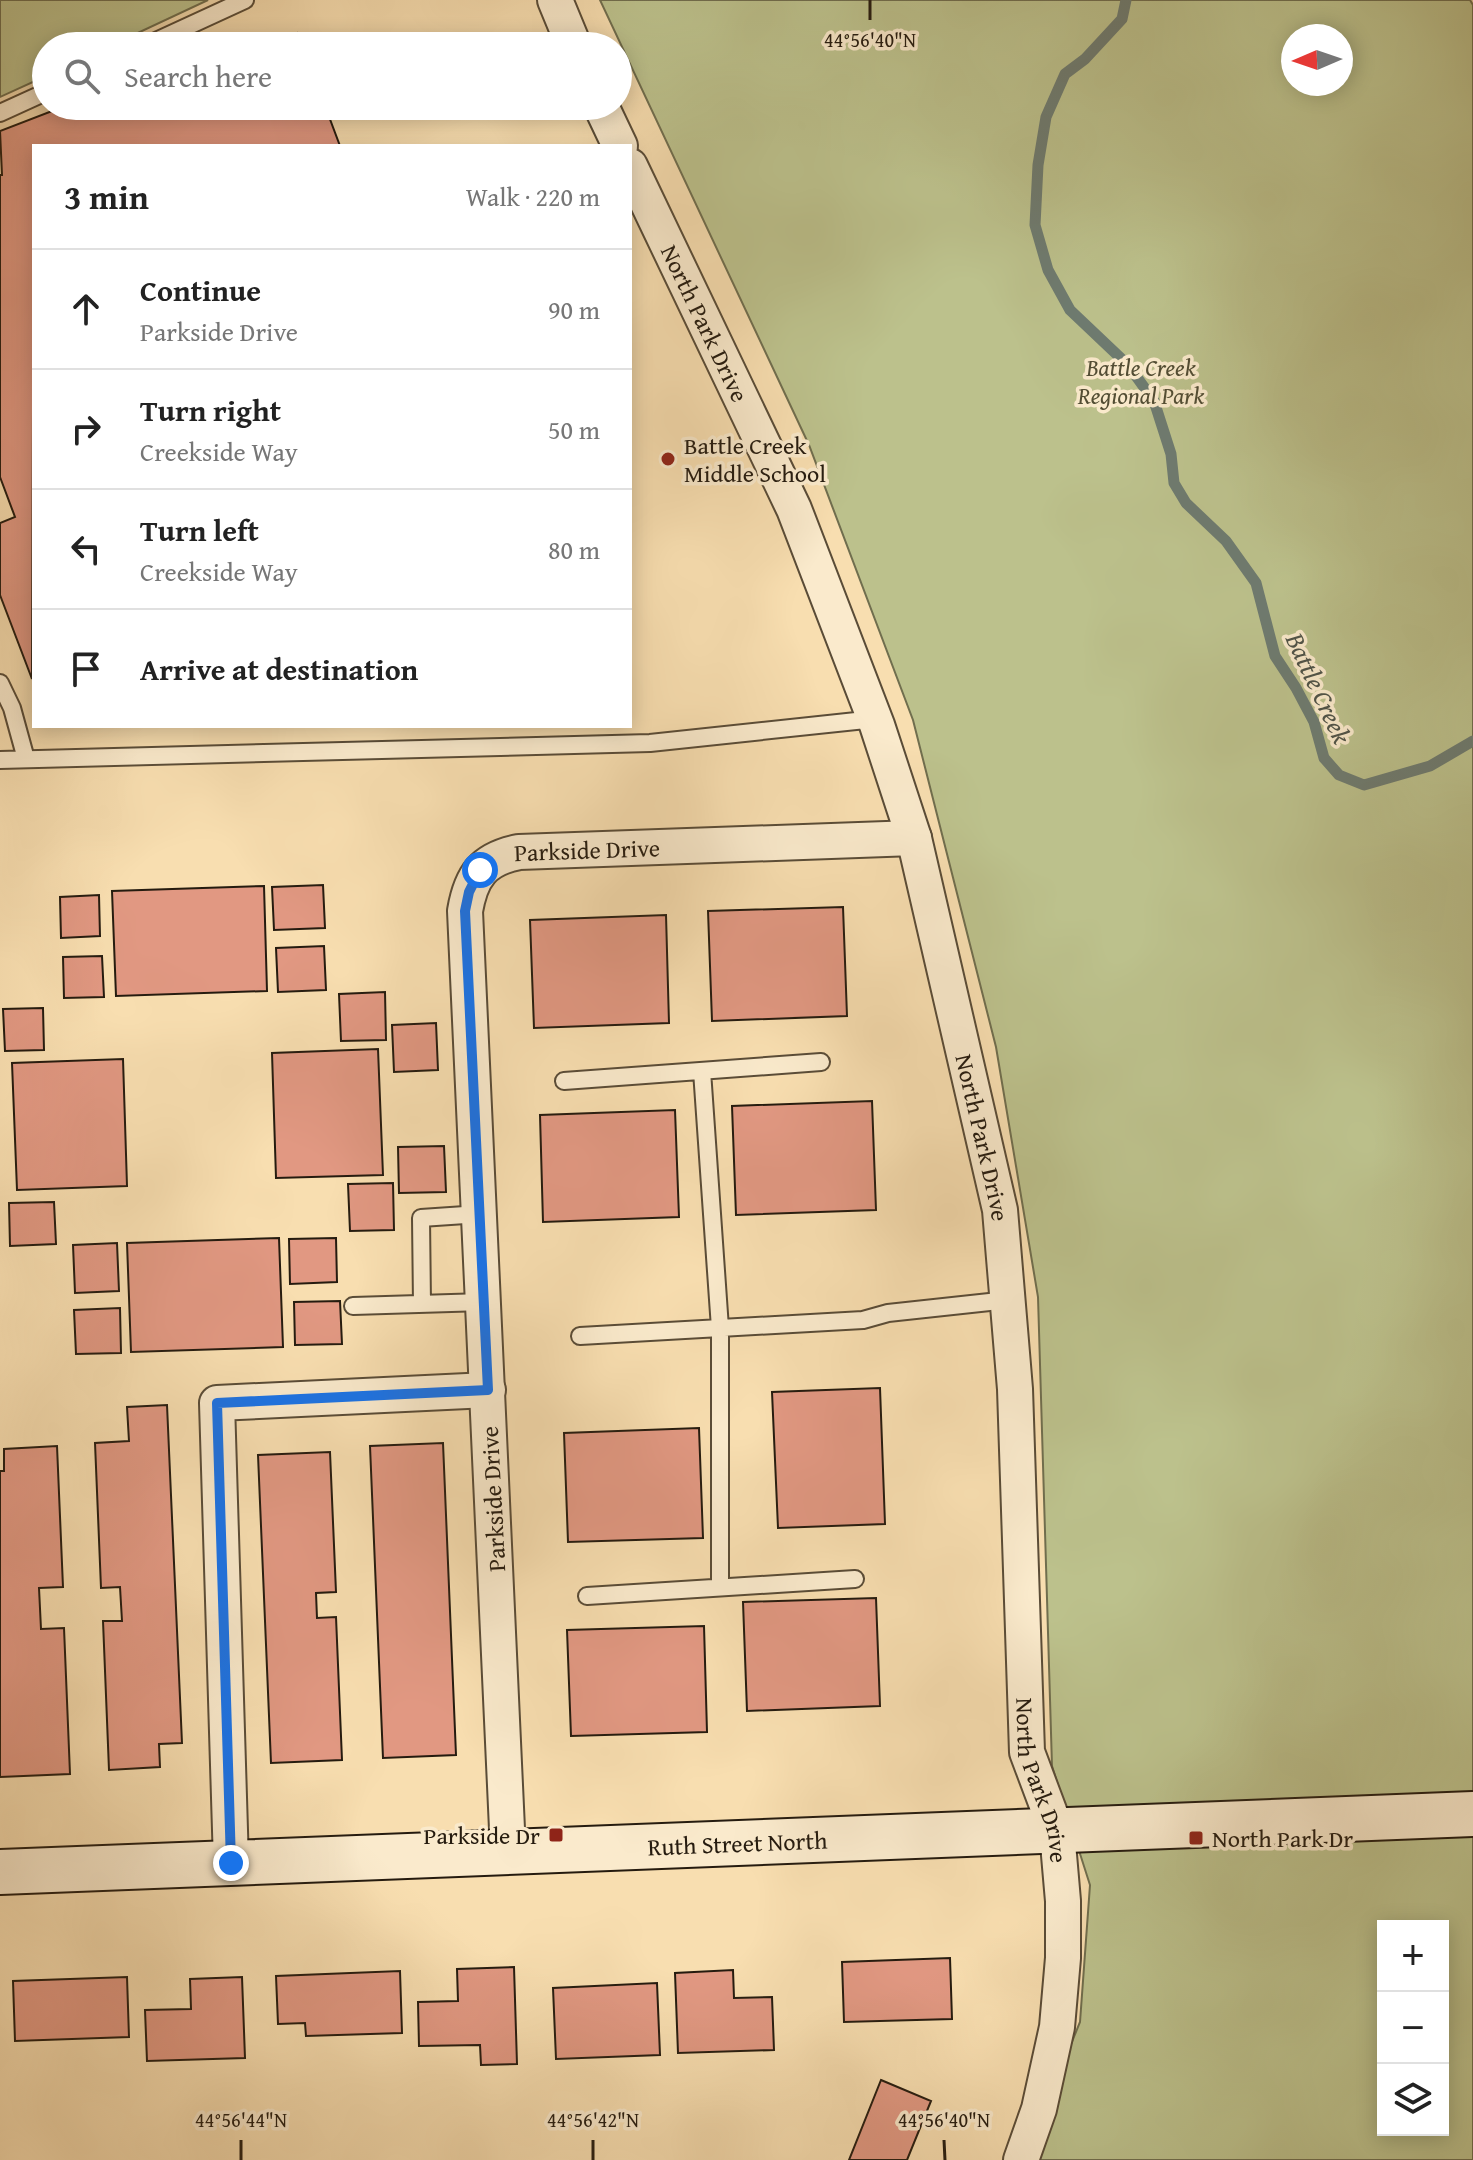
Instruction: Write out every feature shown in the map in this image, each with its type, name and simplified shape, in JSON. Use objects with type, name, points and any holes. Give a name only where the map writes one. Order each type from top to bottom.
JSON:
[{"type":"street","points":[[555,0],[568,32]]},
{"type":"street","points":[[608,120],[619,144]]},
{"type":"street","name":"North Park Drive","points":[[632,170],[794,509],[875,719],[914,838],[1000,1210],[1015,1389],[1027,1752],[1057,1832],[1063,1901],[1063,1958],[1057,2027],[1039,2109],[1021,2160]]},
{"type":"street","name":"Parkside Drive","points":[[508,1851],[465,911],[469,892],[480,870],[500,856],[519,852],[914,838]]},
{"type":"street","points":[[231,1863],[217,1403],[488,1390]]},
{"type":"street","name":"Ruth Street North","points":[[0,1872],[1473,1814]]},
{"type":"lane","points":[[175,32],[245,0]]},
{"type":"lane","points":[[0,113],[32,98]]},
{"type":"lane","points":[[0,683],[12,708],[26,759]]},
{"type":"lane","points":[[0,760],[650,743],[875,719]]},
{"type":"lane","points":[[564,1081],[821,1062]]},
{"type":"lane","points":[[702,1071],[720,1328],[720,1587]]},
{"type":"lane","points":[[422,1304],[421,1218],[480,1214]]},
{"type":"lane","points":[[580,1336],[863,1320],[888,1313],[1008,1300]]},
{"type":"lane","points":[[353,1306],[484,1302]]},
{"type":"lane","points":[[587,1596],[855,1579]]},
{"type":"green space","points":[[0,0],[208,0],[140,32],[32,32],[32,82],[0,97]]},
{"type":"green space","name":"Battle Creek Regional Park","points":[[600,0],[1470,0],[1473,5],[1473,2160],[1024,2160],[1080,2022],[1090,1885],[1052,1766],[1038,1297],[996,1047],[913,720],[809,445],[632,68],[632,32],[615,32]]},
{"type":"building","points":[[32,119],[330,120],[339,144],[32,144],[32,679],[0,595],[0,523],[15,517],[0,477],[0,131]]},
{"type":"building","points":[[323,885],[325,928],[274,930],[272,887]]},
{"type":"building","points":[[264,886],[267,991],[116,996],[112,891]]},
{"type":"building","points":[[99,895],[100,936],[61,938],[60,897]]},
{"type":"building","points":[[843,907],[847,1016],[712,1021],[708,911]]},
{"type":"building","points":[[666,915],[669,1023],[534,1028],[530,920]]},
{"type":"building","points":[[324,946],[326,990],[278,992],[276,948]]},
{"type":"building","points":[[102,956],[104,997],[64,998],[63,957]]},
{"type":"building","points":[[385,992],[386,1040],[341,1041],[339,994]]},
{"type":"building","points":[[43,1008],[44,1050],[5,1051],[3,1009]]},
{"type":"building","points":[[436,1023],[438,1070],[394,1072],[392,1025]]},
{"type":"building","points":[[378,1049],[383,1175],[276,1178],[272,1053]]},
{"type":"building","points":[[123,1059],[127,1186],[17,1190],[12,1063]]},
{"type":"building","points":[[872,1101],[876,1210],[736,1215],[732,1106]]},
{"type":"building","points":[[675,1110],[679,1217],[543,1222],[540,1115]]},
{"type":"building","points":[[444,1146],[446,1192],[399,1193],[398,1147]]},
{"type":"building","points":[[393,1183],[394,1230],[350,1231],[348,1184]]},
{"type":"building","points":[[54,1202],[56,1244],[10,1246],[9,1203]]},
{"type":"building","points":[[279,1238],[283,1347],[131,1352],[127,1243]]},
{"type":"building","points":[[336,1238],[337,1282],[290,1284],[289,1239]]},
{"type":"building","points":[[117,1243],[119,1291],[75,1293],[73,1245]]},
{"type":"building","points":[[340,1301],[342,1344],[295,1345],[294,1302]]},
{"type":"building","points":[[120,1308],[121,1353],[76,1354],[74,1310]]},
{"type":"building","points":[[880,1388],[885,1524],[778,1528],[772,1392]]},
{"type":"building","points":[[167,1405],[182,1743],[159,1744],[160,1767],[109,1770],[103,1621],[122,1621],[120,1587],[101,1588],[95,1443],[129,1441],[127,1407]]},
{"type":"building","points":[[699,1428],[703,1538],[568,1542],[564,1433]]},
{"type":"building","points":[[443,1443],[456,1755],[383,1758],[370,1446]]},
{"type":"building","points":[[57,1446],[63,1587],[39,1588],[41,1629],[64,1628],[70,1774],[0,1777],[0,1471],[4,1471],[4,1449]]},
{"type":"building","points":[[330,1452],[336,1592],[316,1593],[317,1618],[336,1617],[342,1760],[271,1763],[258,1455]]},
{"type":"building","points":[[876,1598],[880,1706],[747,1711],[743,1602]]},
{"type":"building","points":[[704,1626],[707,1732],[571,1736],[567,1630]]},
{"type":"building","points":[[950,1958],[952,2019],[844,2022],[842,1962]]},
{"type":"building","points":[[514,1967],[517,2064],[481,2065],[480,2045],[419,2046],[418,2002],[458,2001],[457,1969]]},
{"type":"building","points":[[733,1970],[734,1998],[772,1997],[774,2050],[678,2053],[675,1973]]},
{"type":"building","points":[[400,1971],[402,2033],[306,2036],[305,2023],[278,2024],[276,1976]]},
{"type":"building","points":[[127,1977],[129,2037],[15,2041],[13,1981]]},
{"type":"building","points":[[242,1977],[245,2058],[147,2061],[145,2010],[191,2009],[190,1979]]},
{"type":"building","points":[[657,1983],[660,2055],[556,2059],[553,1988]]},
{"type":"building","points":[[881,2080],[931,2101],[907,2160],[849,2160]]},
{"type":"waterway","name":"Battle Creek","points":[[1126,0],[1122,19],[1085,59],[1065,74],[1046,117],[1038,165],[1035,225],[1048,270],[1070,310],[1128,365],[1154,401],[1171,454],[1174,483],[1186,503],[1226,541],[1256,583],[1275,656],[1314,722],[1324,758],[1339,775],[1364,785],[1430,766],[1473,741]]},
{"type":"place","name":"Battle Creek Middle School","points":[[668,459]]},
{"type":"place","name":"Parkside Dr","points":[[556,1835]]},
{"type":"place","name":"North Park Dr","points":[[1196,1838]]},
{"type":"route","points":[[231,1863],[217,1403],[488,1390],[465,911],[469,892],[480,870]]}]
